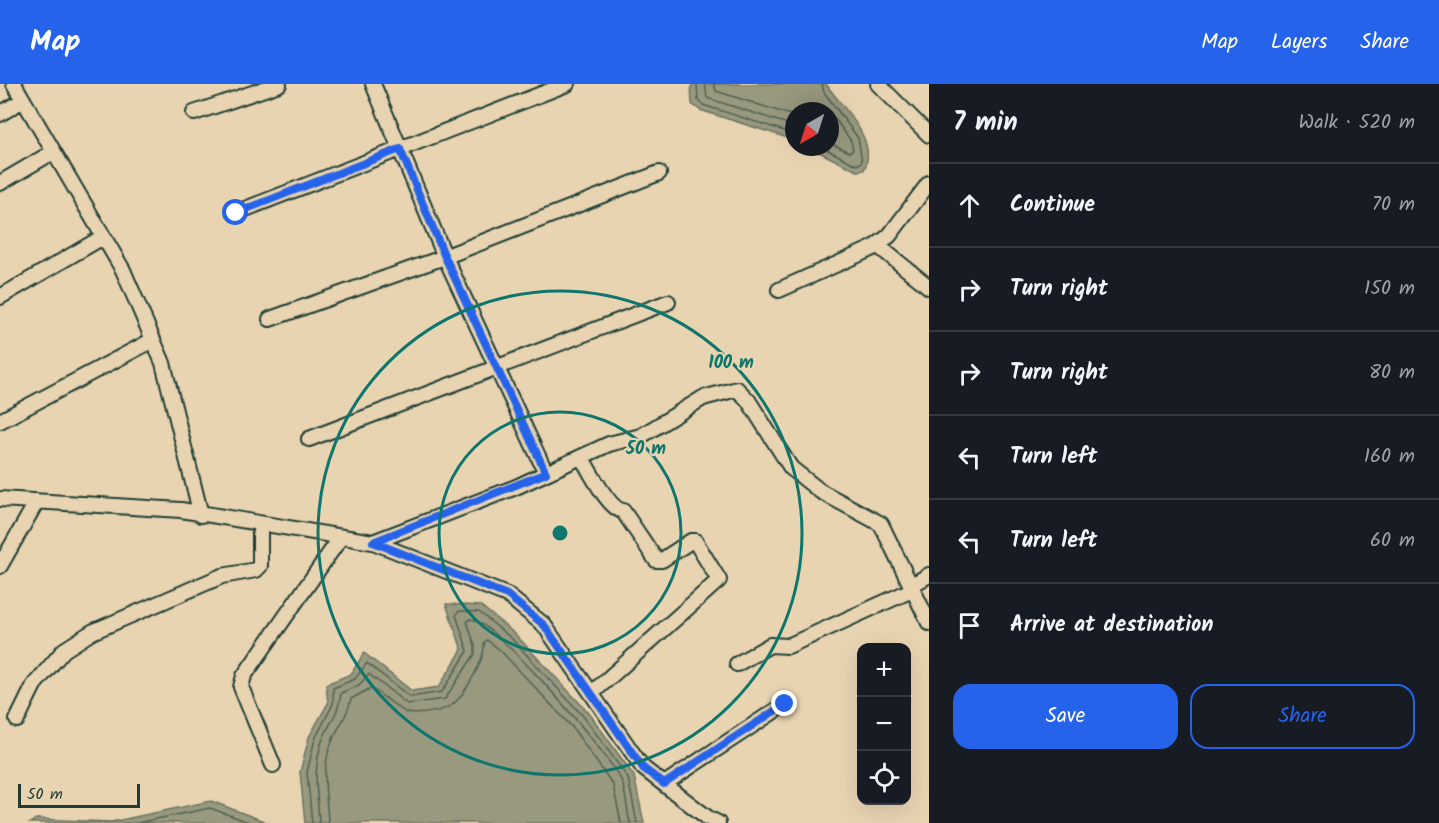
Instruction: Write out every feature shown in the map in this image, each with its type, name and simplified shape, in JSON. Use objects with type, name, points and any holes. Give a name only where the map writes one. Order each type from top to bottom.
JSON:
[{"type":"street","points":[[14,84],[123,270],[163,363],[201,515]]},
{"type":"street","points":[[194,113],[279,84]]},
{"type":"street","points":[[373,84],[445,257],[546,473]]},
{"type":"street","points":[[236,213],[567,84]]},
{"type":"street","points":[[878,84],[929,135]]},
{"type":"street","points":[[0,114],[23,100]]},
{"type":"street","points":[[0,183],[53,152]]},
{"type":"street","points":[[270,319],[445,257],[659,173]]},
{"type":"street","points":[[779,290],[859,256],[878,245],[889,236],[929,183]]},
{"type":"street","points":[[0,297],[103,237]]},
{"type":"street","points":[[878,245],[929,287]]},
{"type":"street","points":[[309,439],[497,365],[668,302]]},
{"type":"street","points":[[0,421],[153,340]]},
{"type":"street","points":[[373,542],[546,473],[609,444],[641,436],[703,398],[737,389],[748,400],[791,468],[820,491],[881,524],[929,623]]},
{"type":"street","points":[[582,457],[609,502],[617,510],[623,511],[657,560],[662,560],[691,540],[695,541],[719,580],[592,693]]},
{"type":"street","points":[[0,499],[181,510],[373,542],[507,595],[544,625],[643,768],[708,819],[718,823]]},
{"type":"street","points":[[0,566],[37,501]]},
{"type":"street","points":[[17,720],[34,685],[64,650],[92,632],[222,576],[256,570],[260,566],[260,524]]},
{"type":"street","points":[[273,765],[241,687],[244,676],[341,537]]},
{"type":"street","points":[[737,664],[770,645],[788,646],[913,587],[929,575]]},
{"type":"street","points":[[664,784],[785,704]]},
{"type":"water","points":[[694,84],[826,84],[863,135],[867,147],[864,170],[857,171],[827,156],[839,156],[839,102],[785,102],[785,137],[700,110],[692,104],[691,87]]},
{"type":"water","points":[[446,604],[481,606],[515,634],[589,713],[634,776],[644,823],[305,823],[300,772],[309,737],[328,703],[326,684],[351,674],[364,653],[412,691],[439,687],[462,650]]},
{"type":"water","points":[[211,801],[269,823],[30,823],[36,819],[111,822]]},
{"type":"route","points":[[236,213],[400,149],[445,257],[546,473],[516,487],[373,542],[507,595],[544,625],[643,768],[664,784],[785,704]]}]
